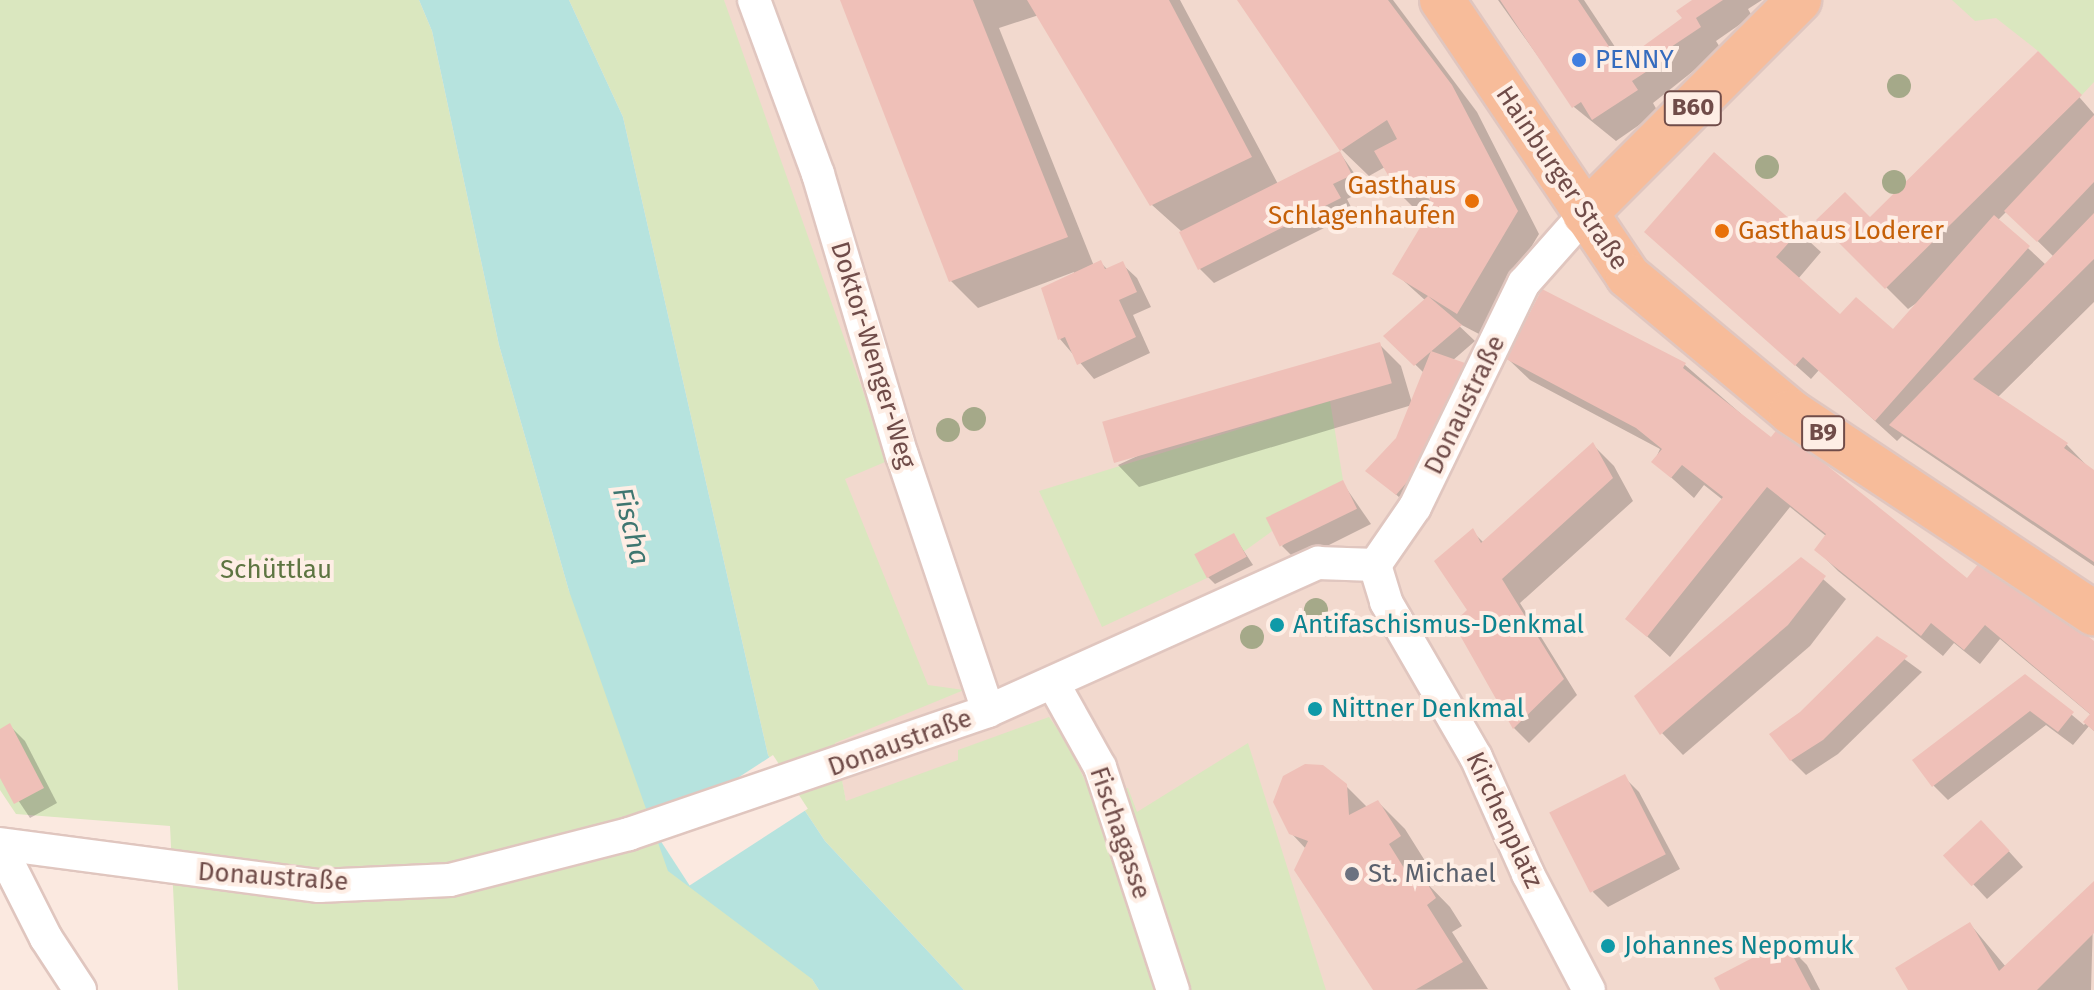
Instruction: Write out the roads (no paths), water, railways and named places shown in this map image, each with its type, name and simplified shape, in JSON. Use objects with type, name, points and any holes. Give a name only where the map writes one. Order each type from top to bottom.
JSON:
[{"type":"main road","name":"Hainburger Straße","points":[[1442,0],[1628,276],[1791,412],[2094,613]]},
{"type":"main road","name":"B60","points":[[1585,214],[1799,0]]},
{"type":"street","name":"Doktor-Wenger-Weg","points":[[754,0],[818,174],[902,455],[988,711]]},
{"type":"street","name":"Donaustraße","points":[[0,845],[319,886],[450,880],[629,834],[805,778],[988,711],[1318,563],[1375,565],[1415,507],[1524,283],[1585,214]]},
{"type":"street","name":"Kirchenplatz","points":[[1375,565],[1386,602],[1476,757],[1528,874],[1589,990]]},
{"type":"street","name":"Fischagasse","points":[[1053,683],[1100,767],[1173,990]]},
{"type":"street","points":[[0,845],[46,938],[80,990]]},
{"type":"water","name":"Fischa","points":[[419,0],[569,0],[623,117],[768,755],[825,841],[964,990],[819,990],[812,979],[668,871],[569,591],[499,345],[432,31]]},
{"type":"place","name":"PENNY","points":[[1579,60]]},
{"type":"place","name":"Gasthaus Schlagenhaufen","points":[[1472,201]]},
{"type":"place","name":"Gasthaus Loderer","points":[[1722,231]]},
{"type":"place","name":"Antifaschismus-Denkmal","points":[[1277,625]]},
{"type":"place","name":"Nittner Denkmal","points":[[1315,709]]},
{"type":"place","name":"St. Michael","points":[[1352,874]]},
{"type":"place","name":"Johannes Nepomuk","points":[[1608,946]]},
{"type":"park label","name":"Schüttlau","points":[[276,570]]}]
